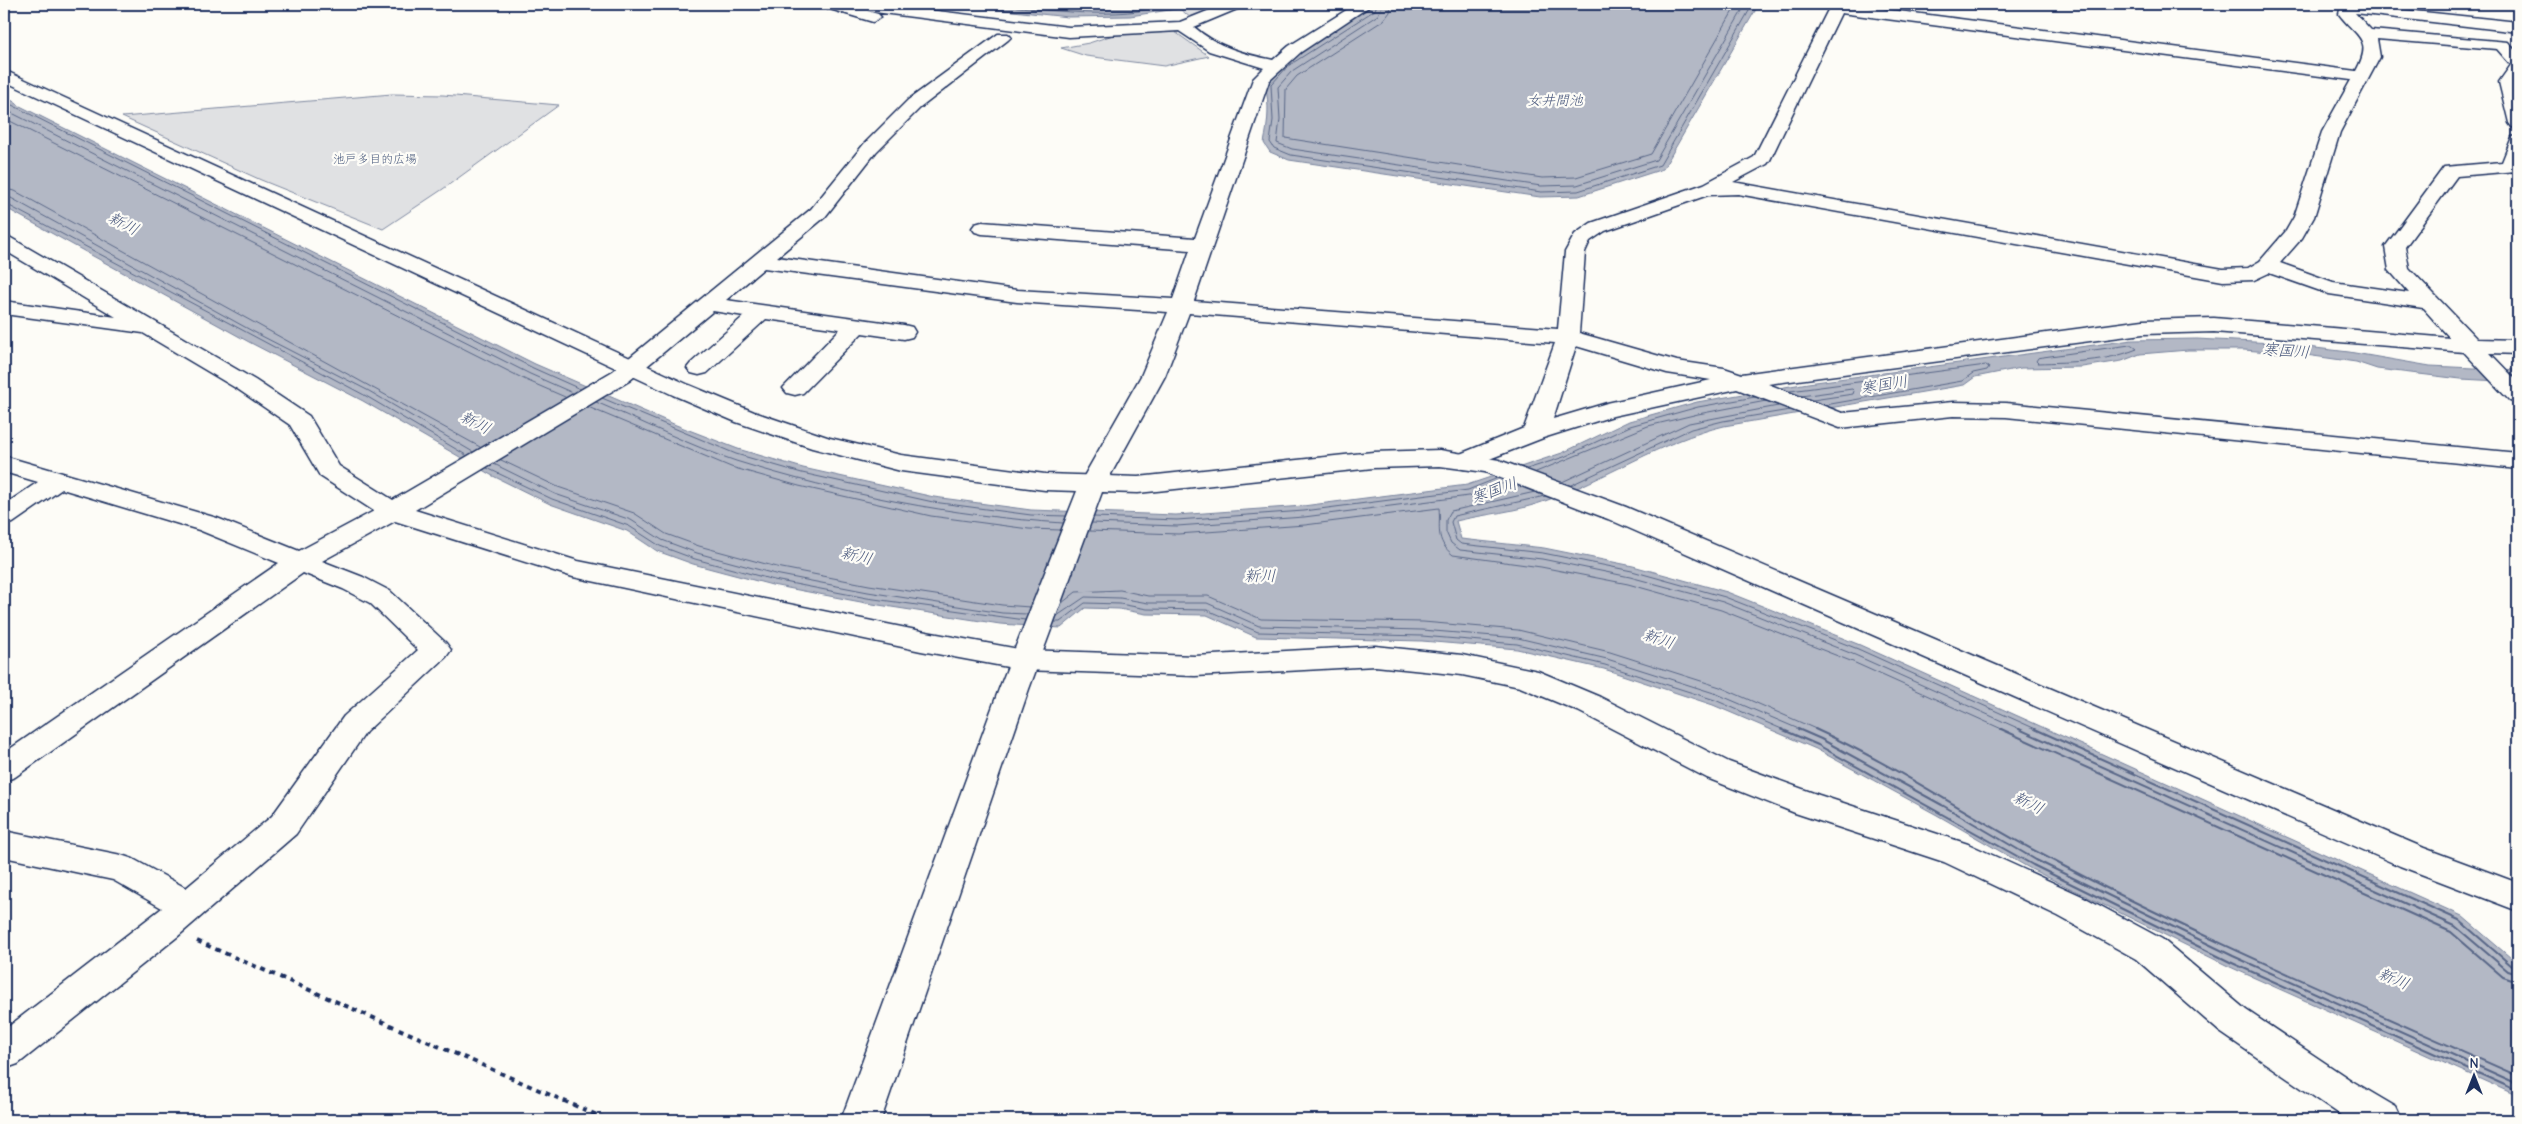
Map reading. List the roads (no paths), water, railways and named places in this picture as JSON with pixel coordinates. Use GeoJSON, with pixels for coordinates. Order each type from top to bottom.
{"type":"FeatureCollection","features":[{"type":"Feature","properties":{"kind":"street"},"geometry":{"type":"LineString","coordinates":[[828,4],[884,20],[1003,38],[1066,39],[1115,31]]}},
{"type":"Feature","properties":{"kind":"street"},"geometry":{"type":"LineString","coordinates":[[855,4],[900,12],[1069,32],[1183,26],[1237,4]]}},
{"type":"Feature","properties":{"kind":"street"},"geometry":{"type":"LineString","coordinates":[[861,1120],[1028,651],[1089,491],[1152,376],[1181,306],[1261,79],[1295,49],[1366,4]]}},
{"type":"Feature","properties":{"kind":"street"},"geometry":{"type":"LineString","coordinates":[[1534,433],[1542,416],[1568,338],[1575,252],[1582,238],[1598,227],[1706,189],[1761,160],[1837,6],[2360,76]]}},
{"type":"Feature","properties":{"kind":"street"},"geometry":{"type":"LineString","coordinates":[[1706,189],[1738,188],[1778,194],[2223,275],[2254,274],[2267,265],[2294,234],[2304,217],[2331,132],[2372,57],[2374,48],[2366,34],[2347,14],[2346,8],[2518,27]]}},
{"type":"Feature","properties":{"kind":"street"},"geometry":{"type":"LineString","coordinates":[[1183,26],[1210,48],[1240,58],[1275,65]]}},
{"type":"Feature","properties":{"kind":"street"},"geometry":{"type":"LineString","coordinates":[[2366,34],[2502,45],[2518,65],[2507,82],[2518,123]]}},
{"type":"Feature","properties":{"kind":"street"},"geometry":{"type":"LineString","coordinates":[[4,769],[300,562],[442,484],[627,371],[818,213],[870,148],[908,109],[1003,38]]}},
{"type":"Feature","properties":{"kind":"street"},"geometry":{"type":"LineString","coordinates":[[4,75],[627,371],[745,417],[822,443],[901,463],[1045,482],[1089,491],[1373,460],[1440,458],[1490,465],[1568,493],[2412,857],[2518,897]]}},
{"type":"Feature","properties":{"kind":"street"},"geometry":{"type":"LineString","coordinates":[[2515,392],[2399,270],[2395,247],[2451,171],[2508,167],[2518,141]]}},
{"type":"Feature","properties":{"kind":"street"},"geometry":{"type":"LineString","coordinates":[[982,228],[1202,245]]}},
{"type":"Feature","properties":{"kind":"street"},"geometry":{"type":"LineString","coordinates":[[4,242],[247,385],[300,420],[330,471],[392,511],[573,568],[921,641],[1195,666],[1374,656],[1462,665],[1527,678],[1589,704],[1718,770],[1807,804],[1956,853],[2070,906],[2149,949],[2233,1021],[2341,1107],[2382,1120]]}},
{"type":"Feature","properties":{"kind":"street"},"geometry":{"type":"LineString","coordinates":[[759,261],[1017,296],[1181,306],[1568,338],[1675,368],[1724,375],[1840,421],[1953,409],[2006,410],[2518,462]]}},
{"type":"Feature","properties":{"kind":"street"},"geometry":{"type":"LineString","coordinates":[[2267,265],[2329,288],[2430,303]]}},
{"type":"Feature","properties":{"kind":"street"},"geometry":{"type":"LineString","coordinates":[[708,304],[904,332]]}},
{"type":"Feature","properties":{"kind":"street"},"geometry":{"type":"LineString","coordinates":[[4,308],[152,328]]}},
{"type":"Feature","properties":{"kind":"street"},"geometry":{"type":"LineString","coordinates":[[699,368],[762,312]]}},
{"type":"Feature","properties":{"kind":"street"},"geometry":{"type":"LineString","coordinates":[[795,388],[857,325]]}},
{"type":"Feature","properties":{"kind":"street"},"geometry":{"type":"LineString","coordinates":[[1464,462],[1534,433],[1607,410],[1748,384],[2078,334],[2144,327],[2214,325],[2475,349],[2518,347]]}},
{"type":"Feature","properties":{"kind":"street"},"geometry":{"type":"LineString","coordinates":[[4,464],[208,524],[354,583],[380,597],[436,650],[355,724],[284,825],[177,916],[4,1052]]}},
{"type":"Feature","properties":{"kind":"street"},"geometry":{"type":"LineString","coordinates":[[4,517],[60,480]]}},
{"type":"Feature","properties":{"kind":"street"},"geometry":{"type":"LineString","coordinates":[[4,844],[121,868],[177,916]]}},
{"type":"Feature","properties":{"kind":"water"},"geometry":{"type":"Polygon","coordinates":[[[948,4],[1173,4],[1170,6],[1176,9],[1130,16],[1068,17],[948,4]]]}},
{"type":"Feature","properties":{"kind":"water","name":"女井間池"},"geometry":{"type":"Polygon","coordinates":[[[1375,4],[1759,4],[1663,169],[1579,196],[1540,197],[1289,160],[1270,152],[1264,143],[1268,114],[1265,85],[1284,62],[1375,4]]]}},
{"type":"Feature","properties":{"kind":"water"},"geometry":{"type":"Polygon","coordinates":[[[4,95],[20,106],[535,364],[676,425],[738,449],[803,468],[934,497],[1031,510],[1176,515],[1303,506],[1467,485],[1562,453],[1629,421],[1697,402],[1808,383],[2132,340],[2197,339],[2273,343],[2349,352],[2430,366],[2518,370],[2518,382],[2461,379],[2377,369],[2356,362],[2306,355],[2244,350],[2188,350],[2140,354],[2122,361],[2082,367],[2021,368],[1975,377],[1964,385],[1724,426],[1678,441],[1568,492],[1534,505],[1456,521],[1461,539],[1544,548],[1633,566],[1727,592],[1860,645],[2462,916],[2518,964],[2518,1096],[2228,966],[2031,869],[1816,749],[1713,705],[1604,669],[1517,649],[1422,641],[1256,637],[1207,615],[1146,614],[1119,609],[1085,608],[1061,628],[1000,624],[866,603],[772,585],[693,564],[657,551],[627,531],[550,504],[491,475],[363,401],[249,342],[4,207],[4,95]]]}},
{"type":"Feature","properties":{"kind":"park label","name":"池戸多目的広場"},"geometry":{"type":"Point","coordinates":[375,159]}},
{"type":"Feature","properties":{"kind":"water label","name":"新川"},"geometry":{"type":"Point","coordinates":[124,223]}},
{"type":"Feature","properties":{"kind":"water label","name":"寒国川"},"geometry":{"type":"Point","coordinates":[2286,350]}},
{"type":"Feature","properties":{"kind":"water label","name":"寒国川"},"geometry":{"type":"Point","coordinates":[1884,384]}},
{"type":"Feature","properties":{"kind":"water label","name":"新川"},"geometry":{"type":"Point","coordinates":[476,422]}},
{"type":"Feature","properties":{"kind":"water label","name":"寒国川"},"geometry":{"type":"Point","coordinates":[1494,490]}},
{"type":"Feature","properties":{"kind":"water label","name":"新川"},"geometry":{"type":"Point","coordinates":[857,555]}},
{"type":"Feature","properties":{"kind":"water label","name":"新川"},"geometry":{"type":"Point","coordinates":[1260,575]}},
{"type":"Feature","properties":{"kind":"water label","name":"新川"},"geometry":{"type":"Point","coordinates":[1659,638]}},
{"type":"Feature","properties":{"kind":"water label","name":"新川"},"geometry":{"type":"Point","coordinates":[2029,802]}},
{"type":"Feature","properties":{"kind":"water label","name":"新川"},"geometry":{"type":"Point","coordinates":[2394,978]}}]}
